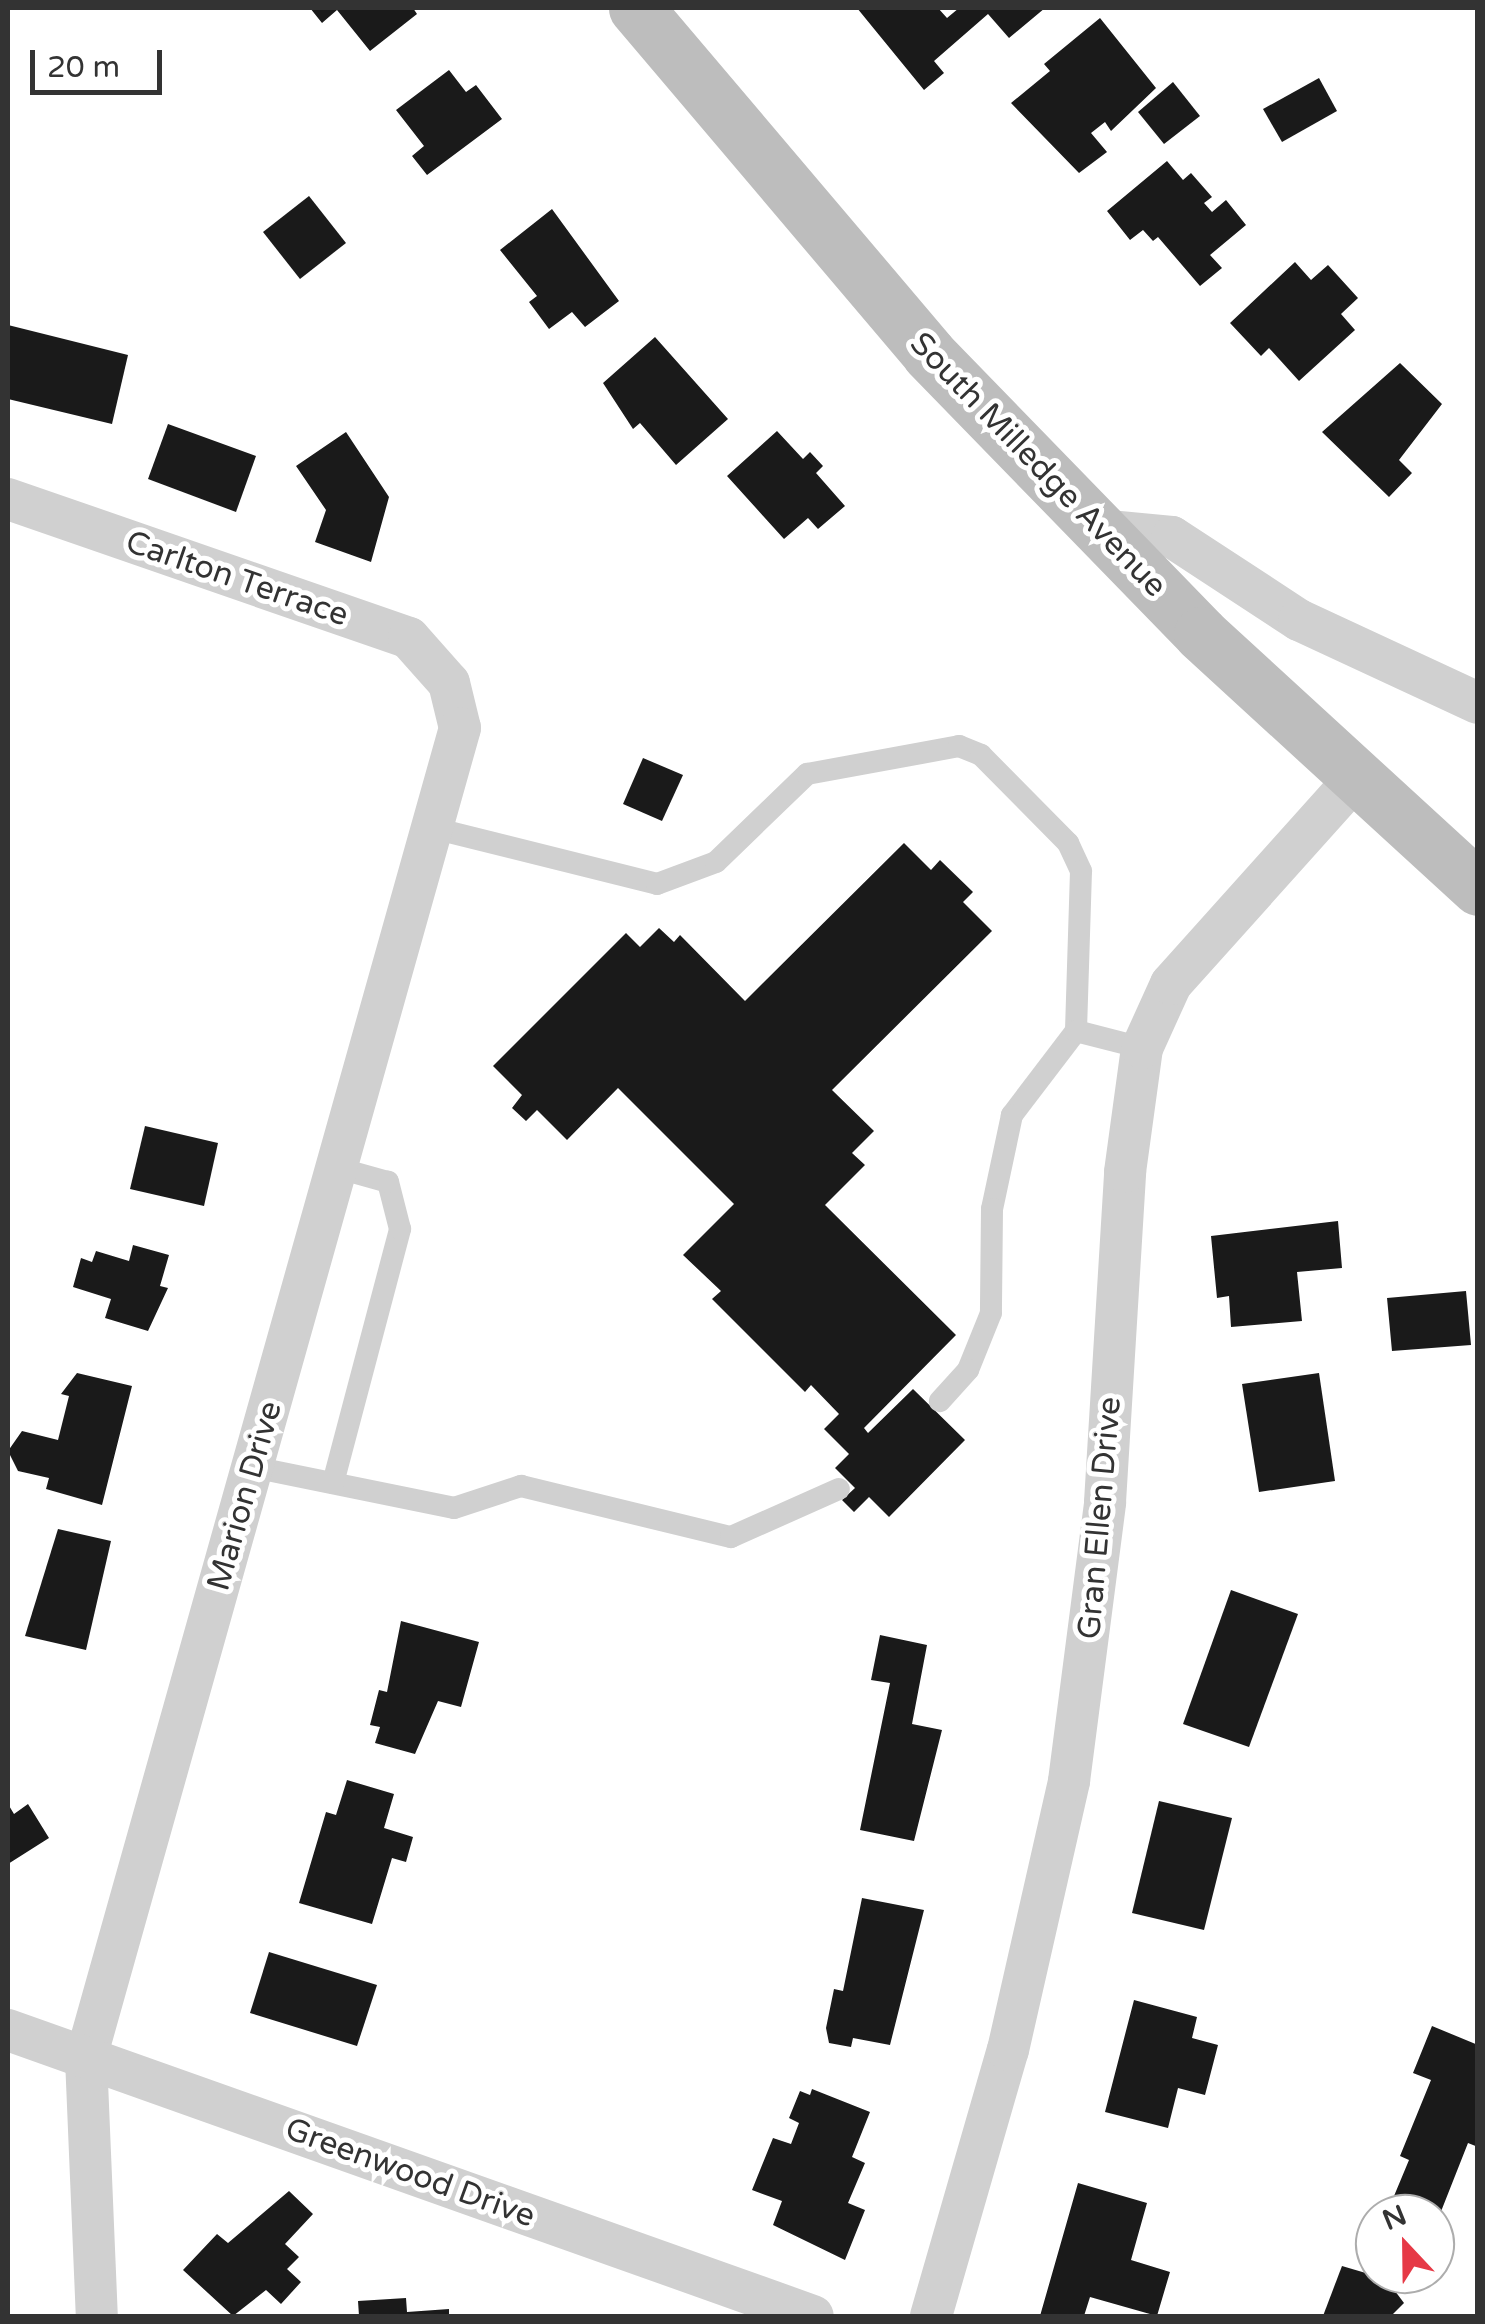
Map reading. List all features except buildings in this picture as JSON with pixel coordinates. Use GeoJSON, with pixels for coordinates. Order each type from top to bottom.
{"type":"FeatureCollection","features":[{"type":"Feature","properties":{"kind":"main road","name":"South Milledge Avenue"},"geometry":{"type":"LineString","coordinates":[[636,8],[930,354],[1098,530],[1355,779],[1478,888]]}},
{"type":"Feature","properties":{"kind":"street","name":"Carlton Terrace"},"geometry":{"type":"LineString","coordinates":[[8,499],[409,638],[450,683]]}},
{"type":"Feature","properties":{"kind":"street"},"geometry":{"type":"LineString","coordinates":[[1098,530],[1172,537],[1299,620],[1478,703]]}},
{"type":"Feature","properties":{"kind":"street","name":"Marion Drive"},"geometry":{"type":"LineString","coordinates":[[97,2316],[86,2058],[460,728],[450,683]]}},
{"type":"Feature","properties":{"kind":"street","name":"Gran Ellen Drive"},"geometry":{"type":"LineString","coordinates":[[930,2316],[1008,2050],[1070,1781],[1105,1502],[1124,1172],[1142,1048],[1170,984],[1355,779]]}},
{"type":"Feature","properties":{"kind":"street","name":"Greenwood Drive"},"geometry":{"type":"LineString","coordinates":[[8,2030],[813,2316]]}},
{"type":"Feature","properties":{"kind":"lane"},"geometry":{"type":"LineString","coordinates":[[432,828],[657,884],[716,862],[807,774],[959,746],[981,755],[1076,854],[1076,1031],[1012,1115],[992,1209],[990,1313],[968,1370],[940,1401]]}},
{"type":"Feature","properties":{"kind":"lane"},"geometry":{"type":"LineString","coordinates":[[1076,1031],[1142,1048]]}},
{"type":"Feature","properties":{"kind":"lane"},"geometry":{"type":"LineString","coordinates":[[333,1483],[400,1229],[388,1182],[338,1168]]}},
{"type":"Feature","properties":{"kind":"lane"},"geometry":{"type":"LineString","coordinates":[[253,1467],[454,1508],[520,1486],[731,1536],[839,1489]]}}]}
